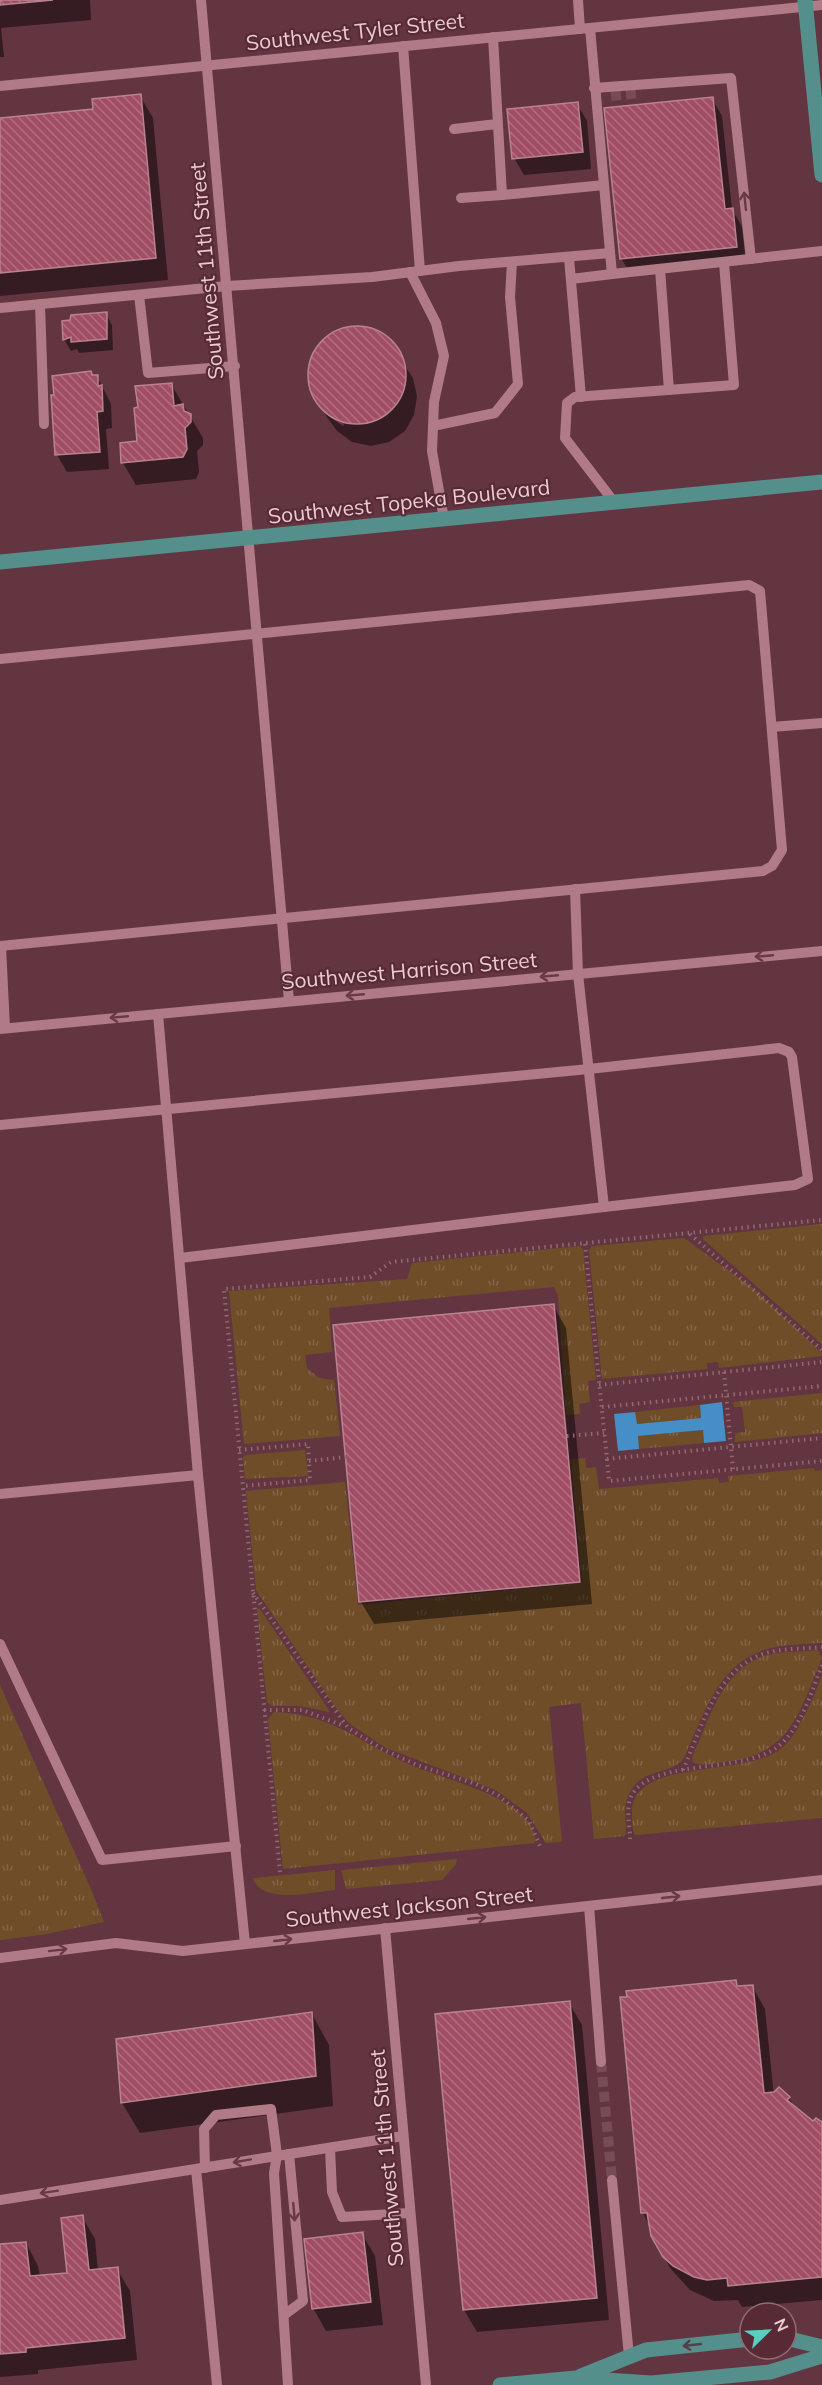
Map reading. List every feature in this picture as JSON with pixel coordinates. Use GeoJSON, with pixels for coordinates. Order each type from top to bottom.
{"type":"FeatureCollection","features":[{"type":"Feature","properties":{"kind":"main road"},"geometry":{"type":"LineString","coordinates":[[806,3],[822,175]]}},
{"type":"Feature","properties":{"kind":"main road","name":"Southwest Topeka Boulevard"},"geometry":{"type":"LineString","coordinates":[[0,562],[822,482]]}},
{"type":"Feature","properties":{"kind":"main road"},"geometry":{"type":"LineString","coordinates":[[576,2378],[646,2350],[738,2340]]}},
{"type":"Feature","properties":{"kind":"main road"},"geometry":{"type":"LineString","coordinates":[[798,2341],[822,2347]]}},
{"type":"Feature","properties":{"kind":"main road"},"geometry":{"type":"LineString","coordinates":[[507,2385],[576,2378],[623,2383],[744,2380],[822,2356]]}},
{"type":"Feature","properties":{"kind":"street","name":"Southwest 11th Street"},"geometry":{"type":"LineString","coordinates":[[201,0],[235,366],[289,1001]]}},
{"type":"Feature","properties":{"kind":"street"},"geometry":{"type":"LineString","coordinates":[[578,0],[603,90],[604,185],[612,274]]}},
{"type":"Feature","properties":{"kind":"street","name":"Southwest Tyler Street"},"geometry":{"type":"LineString","coordinates":[[0,86],[585,28],[806,3],[822,5]]}},
{"type":"Feature","properties":{"kind":"street"},"geometry":{"type":"LineString","coordinates":[[493,37],[502,195]]}},
{"type":"Feature","properties":{"kind":"street"},"geometry":{"type":"LineString","coordinates":[[403,46],[415,271],[436,323],[444,357],[434,402],[432,451],[444,519]]}},
{"type":"Feature","properties":{"kind":"street"},"geometry":{"type":"LineString","coordinates":[[603,90],[645,89],[731,78],[752,259]]}},
{"type":"Feature","properties":{"kind":"street"},"geometry":{"type":"LineString","coordinates":[[454,129],[497,124]]}},
{"type":"Feature","properties":{"kind":"street"},"geometry":{"type":"LineString","coordinates":[[461,198],[604,185]]}},
{"type":"Feature","properties":{"kind":"street"},"geometry":{"type":"LineString","coordinates":[[571,279],[822,251]]}},
{"type":"Feature","properties":{"kind":"street"},"geometry":{"type":"LineString","coordinates":[[0,308],[610,253]]}},
{"type":"Feature","properties":{"kind":"street"},"geometry":{"type":"LineString","coordinates":[[569,258],[581,397]]}},
{"type":"Feature","properties":{"kind":"street"},"geometry":{"type":"LineString","coordinates":[[433,426],[495,413],[518,384],[510,297],[512,262]]}},
{"type":"Feature","properties":{"kind":"street"},"geometry":{"type":"LineString","coordinates":[[614,502],[565,438],[567,403],[581,397],[734,385],[724,263]]}},
{"type":"Feature","properties":{"kind":"street"},"geometry":{"type":"LineString","coordinates":[[660,269],[669,390]]}},
{"type":"Feature","properties":{"kind":"street"},"geometry":{"type":"LineString","coordinates":[[139,295],[148,373],[235,366]]}},
{"type":"Feature","properties":{"kind":"street"},"geometry":{"type":"LineString","coordinates":[[40,304],[44,424]]}},
{"type":"Feature","properties":{"kind":"street"},"geometry":{"type":"LineString","coordinates":[[0,659],[749,585],[760,591],[782,850],[772,866],[763,871],[1,946],[3,1028]]}},
{"type":"Feature","properties":{"kind":"street"},"geometry":{"type":"LineString","coordinates":[[772,727],[822,723]]}},
{"type":"Feature","properties":{"kind":"street"},"geometry":{"type":"LineString","coordinates":[[575,890],[578,974],[604,1207]]}},
{"type":"Feature","properties":{"kind":"street","name":"Southwest Harrison Street"},"geometry":{"type":"LineString","coordinates":[[3,1028],[822,951]]}},
{"type":"Feature","properties":{"kind":"street"},"geometry":{"type":"LineString","coordinates":[[158,1014],[198,1475],[245,1944]]}},
{"type":"Feature","properties":{"kind":"street"},"geometry":{"type":"LineString","coordinates":[[0,1125],[785,1049],[792,1057],[808,1176],[803,1183],[180,1258]]}},
{"type":"Feature","properties":{"kind":"street"},"geometry":{"type":"LineString","coordinates":[[0,1494],[198,1475]]}},
{"type":"Feature","properties":{"kind":"street"},"geometry":{"type":"LineString","coordinates":[[0,1644],[102,1860],[236,1846]]}},
{"type":"Feature","properties":{"kind":"street","name":"Southwest Jackson Street"},"geometry":{"type":"LineString","coordinates":[[0,1958],[116,1943],[183,1951],[822,1880]]}},
{"type":"Feature","properties":{"kind":"street"},"geometry":{"type":"LineString","coordinates":[[589,1906],[601,2062]]}},
{"type":"Feature","properties":{"kind":"street","name":"Southwest 11th Street"},"geometry":{"type":"LineString","coordinates":[[385,1928],[426,2385]]}},
{"type":"Feature","properties":{"kind":"street"},"geometry":{"type":"LineString","coordinates":[[217,2385],[201,2168],[204,2129],[216,2115],[271,2109],[277,2155],[274,2173],[288,2385]]}},
{"type":"Feature","properties":{"kind":"street"},"geometry":{"type":"LineString","coordinates":[[0,2200],[403,2136]]}},
{"type":"Feature","properties":{"kind":"street"},"geometry":{"type":"LineString","coordinates":[[330,2148],[332,2192],[342,2217],[411,2213]]}},
{"type":"Feature","properties":{"kind":"street"},"geometry":{"type":"LineString","coordinates":[[284,2315],[303,2301],[289,2154]]}},
{"type":"Feature","properties":{"kind":"street"},"geometry":{"type":"LineString","coordinates":[[612,2180],[630,2356]]}},
{"type":"Feature","properties":{"kind":"path"},"geometry":{"type":"LineString","coordinates":[[280,1872],[224,1290],[370,1276],[391,1262],[822,1220]]}},
{"type":"Feature","properties":{"kind":"path"},"geometry":{"type":"LineString","coordinates":[[689,1234],[822,1350]]}},
{"type":"Feature","properties":{"kind":"path"},"geometry":{"type":"LineString","coordinates":[[585,1244],[609,1481],[822,1461]]}},
{"type":"Feature","properties":{"kind":"path"},"geometry":{"type":"LineString","coordinates":[[599,1385],[822,1362]]}},
{"type":"Feature","properties":{"kind":"path"},"geometry":{"type":"LineString","coordinates":[[724,1372],[733,1469]]}},
{"type":"Feature","properties":{"kind":"path"},"geometry":{"type":"LineString","coordinates":[[602,1407],[822,1386]]}},
{"type":"Feature","properties":{"kind":"path"},"geometry":{"type":"LineString","coordinates":[[567,1436],[604,1433]]}},
{"type":"Feature","properties":{"kind":"path"},"geometry":{"type":"LineString","coordinates":[[607,1459],[822,1438]]}},
{"type":"Feature","properties":{"kind":"path"},"geometry":{"type":"LineString","coordinates":[[239,1450],[308,1444],[310,1480],[243,1486]]}},
{"type":"Feature","properties":{"kind":"path"},"geometry":{"type":"LineString","coordinates":[[309,1461],[346,1457]]}},
{"type":"Feature","properties":{"kind":"path"},"geometry":{"type":"LineString","coordinates":[[253,1593],[348,1728]]}},
{"type":"Feature","properties":{"kind":"path"},"geometry":{"type":"LineString","coordinates":[[683,1770],[719,1689],[731,1673],[747,1661],[766,1653],[822,1647]]}},
{"type":"Feature","properties":{"kind":"path"},"geometry":{"type":"LineString","coordinates":[[630,1839],[629,1802],[639,1785],[656,1775],[740,1763],[775,1749],[788,1737],[800,1716],[822,1665]]}},
{"type":"Feature","properties":{"kind":"path"},"geometry":{"type":"LineString","coordinates":[[264,1710],[302,1710],[348,1728],[382,1749],[417,1765],[476,1784],[499,1796],[529,1821],[542,1848]]}},
{"type":"Feature","properties":{"kind":"green space"},"geometry":{"type":"Polygon","coordinates":[[[822,1224],[822,1344],[703,1239],[703,1236],[822,1224]]]}},
{"type":"Feature","properties":{"kind":"green space"},"geometry":{"type":"Polygon","coordinates":[[[684,1238],[754,1289],[822,1353],[822,1356],[719,1368],[718,1362],[707,1363],[707,1369],[602,1379],[589,1250],[592,1246],[684,1238]]]}},
{"type":"Feature","properties":{"kind":"green space"},"geometry":{"type":"Polygon","coordinates":[[[580,1246],[583,1249],[596,1380],[588,1381],[590,1402],[579,1404],[580,1414],[566,1415],[558,1295],[554,1287],[329,1308],[332,1352],[305,1355],[307,1368],[319,1378],[334,1380],[340,1436],[244,1444],[229,1291],[407,1279],[412,1263],[580,1246]]]}},
{"type":"Feature","properties":{"kind":"green space"},"geometry":{"type":"Polygon","coordinates":[[[822,1393],[822,1433],[735,1442],[735,1433],[745,1432],[742,1407],[734,1407],[733,1402],[822,1393]]]}},
{"type":"Feature","properties":{"kind":"green space"},"geometry":{"type":"Polygon","coordinates":[[[700,1405],[702,1418],[636,1424],[635,1412],[700,1405]]]}},
{"type":"Feature","properties":{"kind":"green space"},"geometry":{"type":"Polygon","coordinates":[[[703,1430],[704,1443],[639,1449],[638,1436],[703,1430]]]}},
{"type":"Feature","properties":{"kind":"green space"},"geometry":{"type":"Polygon","coordinates":[[[305,1450],[308,1476],[245,1479],[243,1457],[246,1455],[305,1450]]]}},
{"type":"Feature","properties":{"kind":"green space"},"geometry":{"type":"Polygon","coordinates":[[[585,1458],[586,1468],[596,1467],[599,1489],[718,1478],[719,1483],[729,1482],[728,1476],[814,1468],[815,1471],[822,1470],[822,1643],[771,1648],[737,1665],[715,1692],[683,1760],[643,1778],[630,1791],[625,1807],[625,1836],[594,1839],[581,1703],[549,1707],[562,1842],[546,1843],[527,1813],[496,1790],[386,1748],[350,1724],[336,1708],[256,1590],[246,1491],[345,1482],[358,1605],[582,1583],[571,1459],[585,1458]]]}},
{"type":"Feature","properties":{"kind":"green space"},"geometry":{"type":"Polygon","coordinates":[[[259,1608],[329,1712],[300,1706],[272,1706],[267,1702],[257,1609],[259,1608]]]}},
{"type":"Feature","properties":{"kind":"green space"},"geometry":{"type":"Polygon","coordinates":[[[818,1650],[822,1658],[807,1695],[790,1727],[779,1740],[764,1751],[747,1758],[708,1764],[693,1762],[692,1758],[711,1712],[728,1683],[739,1671],[752,1661],[767,1655],[818,1650]]]}},
{"type":"Feature","properties":{"kind":"green space"},"geometry":{"type":"Polygon","coordinates":[[[822,1675],[822,1818],[635,1835],[632,1813],[637,1795],[650,1784],[669,1776],[765,1757],[782,1748],[800,1724],[822,1675]]]}},
{"type":"Feature","properties":{"kind":"green space"},"geometry":{"type":"Polygon","coordinates":[[[0,1685],[104,1922],[41,1935],[0,1940],[0,1685]]]}},
{"type":"Feature","properties":{"kind":"green space"},"geometry":{"type":"Polygon","coordinates":[[[274,1712],[314,1718],[331,1724],[413,1766],[486,1793],[506,1803],[522,1815],[532,1828],[535,1843],[283,1869],[268,1719],[274,1712]]]}},
{"type":"Feature","properties":{"kind":"green space"},"geometry":{"type":"Polygon","coordinates":[[[457,1859],[456,1864],[442,1880],[346,1889],[341,1870],[457,1859]]]}},
{"type":"Feature","properties":{"kind":"green space"},"geometry":{"type":"Polygon","coordinates":[[[335,1870],[335,1890],[301,1894],[266,1892],[253,1878],[335,1870]]]}},
{"type":"Feature","properties":{"kind":"water"},"geometry":{"type":"Polygon","coordinates":[[[722,1402],[726,1441],[704,1443],[703,1430],[638,1436],[639,1449],[618,1451],[614,1414],[635,1412],[637,1424],[701,1418],[700,1405],[722,1402]]]}},
{"type":"Feature","properties":{"kind":"building"},"geometry":{"type":"Polygon","coordinates":[[[0,0],[53,0],[0,5],[0,0]]]}},
{"type":"Feature","properties":{"kind":"building"},"geometry":{"type":"Polygon","coordinates":[[[141,94],[156,258],[0,273],[0,118],[93,109],[92,99],[141,94]]]}},
{"type":"Feature","properties":{"kind":"building"},"geometry":{"type":"Polygon","coordinates":[[[713,97],[725,209],[733,208],[737,247],[620,259],[604,108],[713,97]]]}},
{"type":"Feature","properties":{"kind":"building"},"geometry":{"type":"Polygon","coordinates":[[[578,102],[583,152],[512,159],[507,109],[578,102]]]}},
{"type":"Feature","properties":{"kind":"building"},"geometry":{"type":"Polygon","coordinates":[[[107,312],[107,339],[71,342],[71,337],[63,340],[62,321],[70,320],[71,315],[107,312]]]}},
{"type":"Feature","properties":{"kind":"building"},"geometry":{"type":"Polygon","coordinates":[[[357,326],[376,330],[392,340],[402,356],[406,375],[402,394],[392,410],[376,420],[357,424],[338,420],[322,410],[312,394],[308,375],[312,356],[322,340],[338,330],[357,326]]]}},
{"type":"Feature","properties":{"kind":"building"},"geometry":{"type":"Polygon","coordinates":[[[91,371],[92,375],[98,375],[98,386],[102,385],[103,411],[97,412],[100,452],[55,455],[52,376],[91,371]]]}},
{"type":"Feature","properties":{"kind":"building"},"geometry":{"type":"Polygon","coordinates":[[[172,383],[174,406],[183,404],[184,411],[191,414],[191,422],[185,428],[187,449],[183,457],[121,463],[120,443],[137,441],[134,408],[138,407],[135,386],[172,383]]]}},
{"type":"Feature","properties":{"kind":"building"},"geometry":{"type":"Polygon","coordinates":[[[554,1304],[580,1582],[359,1602],[333,1325],[554,1304]]]}},
{"type":"Feature","properties":{"kind":"building"},"geometry":{"type":"Polygon","coordinates":[[[736,1980],[737,1986],[753,1985],[764,2093],[774,2092],[779,2087],[790,2097],[787,2100],[813,2121],[816,2118],[822,2122],[822,2277],[728,2286],[727,2278],[707,2280],[694,2277],[673,2266],[663,2257],[651,2236],[647,2213],[641,2213],[620,1997],[627,1997],[626,1991],[736,1980]]]}},
{"type":"Feature","properties":{"kind":"building"},"geometry":{"type":"Polygon","coordinates":[[[570,2001],[597,2298],[463,2310],[435,2014],[570,2001]]]}},
{"type":"Feature","properties":{"kind":"building"},"geometry":{"type":"Polygon","coordinates":[[[312,2012],[316,2076],[121,2103],[116,2039],[312,2012]]]}},
{"type":"Feature","properties":{"kind":"building"},"geometry":{"type":"Polygon","coordinates":[[[83,2215],[89,2270],[118,2267],[125,2338],[26,2348],[26,2352],[0,2354],[0,2244],[26,2242],[30,2276],[67,2273],[61,2218],[83,2215]]]}},
{"type":"Feature","properties":{"kind":"building"},"geometry":{"type":"Polygon","coordinates":[[[363,2232],[371,2302],[312,2309],[304,2239],[363,2232]]]}},
{"type":"Feature","properties":{"kind":"tunnel"},"geometry":{"type":"LineString","coordinates":[[611,96],[641,93]]}},
{"type":"Feature","properties":{"kind":"tunnel"},"geometry":{"type":"LineString","coordinates":[[601,2062],[612,2180]]}}]}
